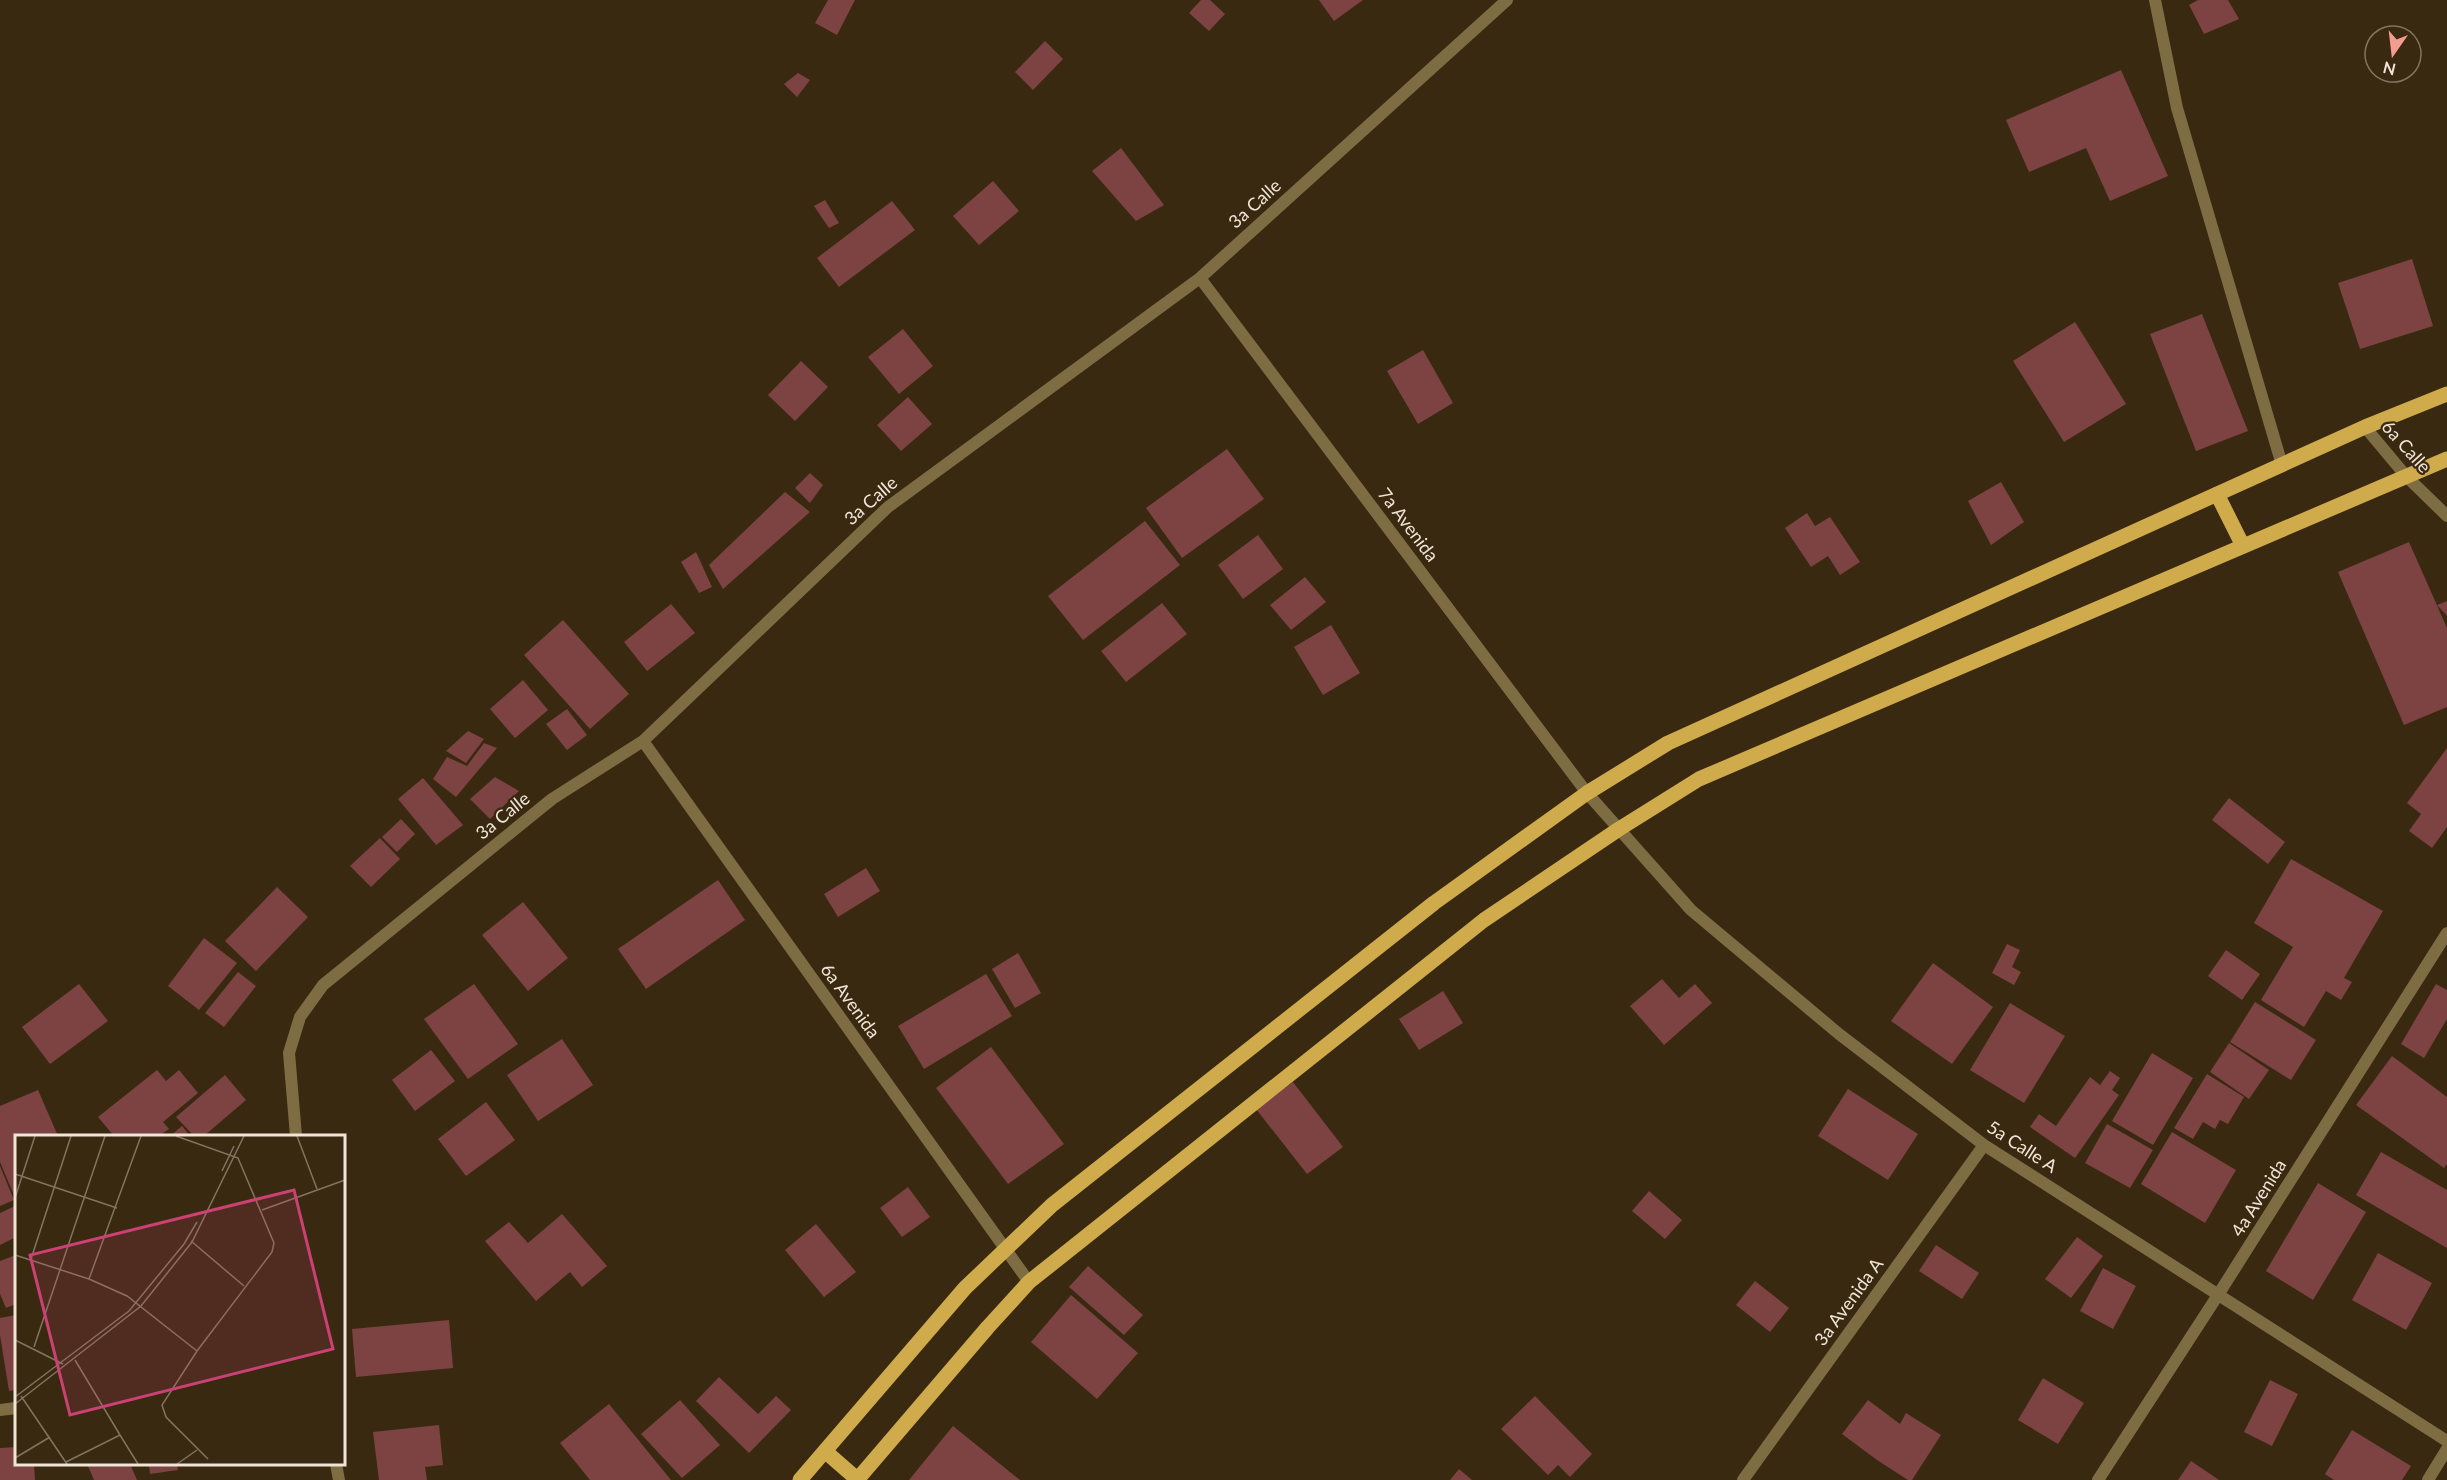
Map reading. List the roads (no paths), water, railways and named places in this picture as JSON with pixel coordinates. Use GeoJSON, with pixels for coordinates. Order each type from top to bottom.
{"type":"FeatureCollection","features":[{"type":"Feature","properties":{"kind":"main road"},"geometry":{"type":"LineString","coordinates":[[800,1480],[965,1288],[1004,1248],[1052,1205],[1434,903],[1587,793],[1668,743],[2365,427],[2447,394]]}},
{"type":"Feature","properties":{"kind":"main road"},"geometry":{"type":"LineString","coordinates":[[826,1452],[857,1480],[1029,1282],[1484,920],[1619,829],[1699,779],[2447,459]]}},
{"type":"Feature","properties":{"kind":"main road"},"geometry":{"type":"LineString","coordinates":[[2217,494],[2243,546]]}},
{"type":"Feature","properties":{"kind":"street","name":"3a Calle"},"geometry":{"type":"LineString","coordinates":[[296,1135],[289,1053],[300,1017],[323,985],[552,800],[643,741],[888,507],[1200,278],[1507,0]]}},
{"type":"Feature","properties":{"kind":"street"},"geometry":{"type":"LineString","coordinates":[[2155,0],[2177,108],[2282,465]]}},
{"type":"Feature","properties":{"kind":"street","name":"7a Avenida"},"geometry":{"type":"LineString","coordinates":[[1200,278],[1587,793],[1619,829]]}},
{"type":"Feature","properties":{"kind":"street","name":"6a Calle"},"geometry":{"type":"LineString","coordinates":[[2365,427],[2406,476],[2447,516]]}},
{"type":"Feature","properties":{"kind":"street","name":"6a Avenida"},"geometry":{"type":"LineString","coordinates":[[643,741],[1029,1282]]}},
{"type":"Feature","properties":{"kind":"street","name":"5a Calle A"},"geometry":{"type":"LineString","coordinates":[[1619,829],[1690,910],[1839,1034],[1984,1145],[2447,1441]]}},
{"type":"Feature","properties":{"kind":"street","name":"4a Avenida"},"geometry":{"type":"LineString","coordinates":[[2098,1480],[2447,933]]}},
{"type":"Feature","properties":{"kind":"street","name":"3a Avenida A"},"geometry":{"type":"LineString","coordinates":[[1743,1480],[1984,1145]]}},
{"type":"Feature","properties":{"kind":"street"},"geometry":{"type":"LineString","coordinates":[[0,1410],[15,1408]]}},
{"type":"Feature","properties":{"kind":"street"},"geometry":{"type":"LineString","coordinates":[[2428,1480],[2447,1449]]}},
{"type":"Feature","properties":{"kind":"street"},"geometry":{"type":"LineString","coordinates":[[336,1465],[339,1480]]}}]}
